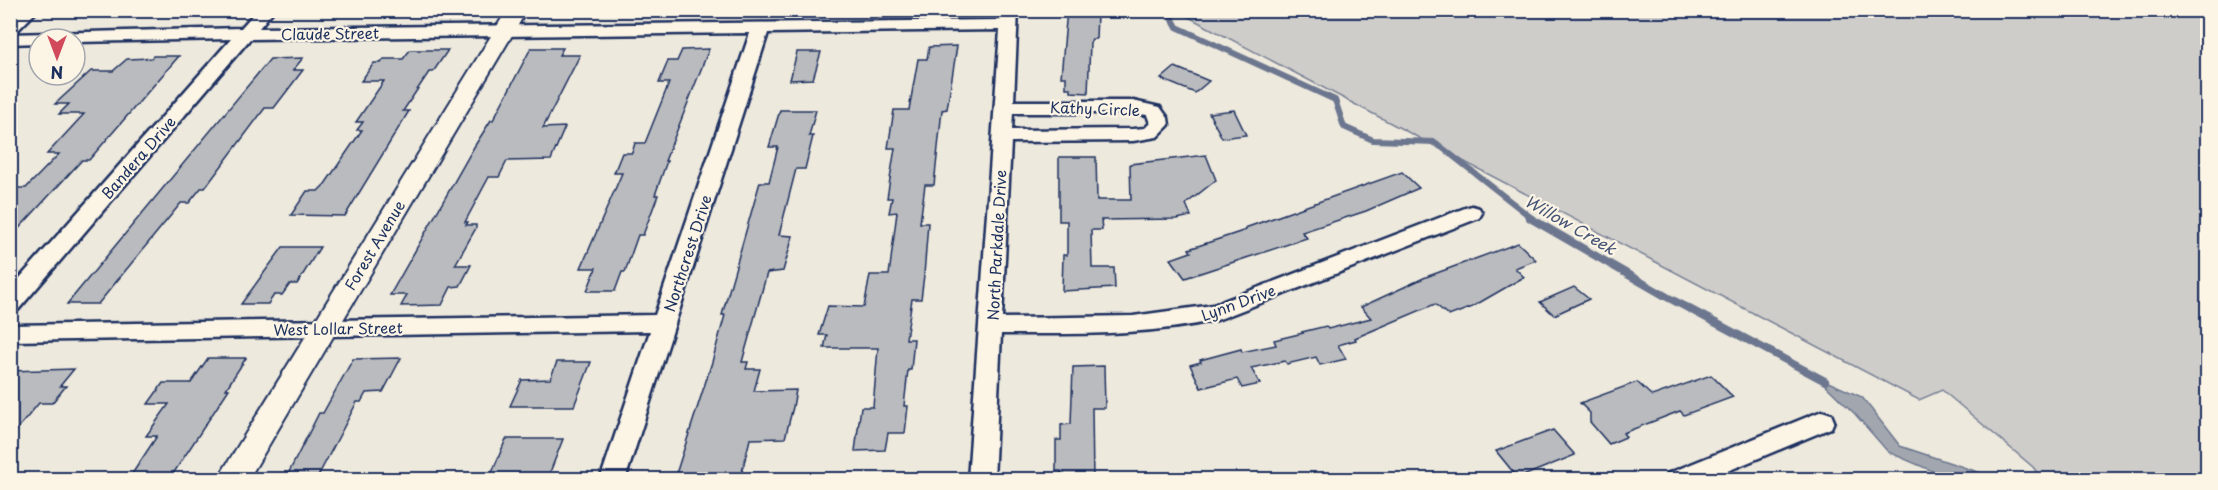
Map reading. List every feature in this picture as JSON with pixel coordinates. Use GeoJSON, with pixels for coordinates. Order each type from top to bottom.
{"type":"FeatureCollection","features":[{"type":"Feature","properties":{"kind":"street"},"geometry":{"type":"LineString","coordinates":[[10,28],[30,10]]}},
{"type":"Feature","properties":{"kind":"street","name":"Bandera Drive"},"geometry":{"type":"LineString","coordinates":[[10,304],[266,10]]}},
{"type":"Feature","properties":{"kind":"street","name":"Claude Street"},"geometry":{"type":"LineString","coordinates":[[10,39],[245,34],[511,20],[761,27],[1010,18]]}},
{"type":"Feature","properties":{"kind":"street","name":"North Parkdale Drive"},"geometry":{"type":"LineString","coordinates":[[981,480],[1010,18]]}},
{"type":"Feature","properties":{"kind":"street","name":"Forest Avenue"},"geometry":{"type":"LineString","coordinates":[[232,480],[322,328],[511,20]]}},
{"type":"Feature","properties":{"kind":"street","name":"Northcrest Drive"},"geometry":{"type":"LineString","coordinates":[[612,480],[761,27]]}},
{"type":"Feature","properties":{"kind":"street","name":"Kathy Circle"},"geometry":{"type":"LineString","coordinates":[[1002,136],[1133,135],[1150,133],[1160,125],[1159,118],[1153,111],[1133,107],[1004,107]]}},
{"type":"Feature","properties":{"kind":"street","name":"Lynn Drive"},"geometry":{"type":"LineString","coordinates":[[991,326],[1134,324],[1190,319],[1217,312],[1472,213]]}},
{"type":"Feature","properties":{"kind":"street","name":"West Lollar Street"},"geometry":{"type":"LineString","coordinates":[[10,333],[664,323]]}},
{"type":"Feature","properties":{"kind":"street"},"geometry":{"type":"LineString","coordinates":[[1681,479],[1822,421]]}},
{"type":"Feature","properties":{"kind":"shaded area"},"geometry":{"type":"Polygon","coordinates":[[[1177,11],[2207,11],[2207,479],[2042,479],[2033,467],[1942,390],[1919,400],[1177,11]]]}},
{"type":"Feature","properties":{"kind":"shaded area"},"geometry":{"type":"Polygon","coordinates":[[[1817,377],[1862,397],[1900,446],[1999,479],[1951,479],[1888,452],[1855,414],[1817,377]]]}},
{"type":"Feature","properties":{"kind":"building"},"geometry":{"type":"Polygon","coordinates":[[[1067,10],[1093,10],[1097,13],[1096,39],[1092,39],[1090,43],[1088,93],[1071,92],[1071,88],[1066,88],[1066,77],[1061,77],[1067,10]]]}},
{"type":"Feature","properties":{"kind":"building"},"geometry":{"type":"Polygon","coordinates":[[[957,46],[947,109],[942,110],[934,185],[925,185],[920,223],[928,223],[924,275],[921,299],[912,299],[906,339],[914,339],[904,406],[908,406],[905,433],[888,433],[885,450],[855,451],[861,407],[873,407],[878,348],[824,348],[827,335],[819,335],[828,306],[864,307],[870,275],[889,275],[897,212],[889,213],[892,198],[887,198],[895,148],[888,148],[894,110],[909,110],[918,59],[927,59],[929,47],[957,46]]]}},
{"type":"Feature","properties":{"kind":"building"},"geometry":{"type":"Polygon","coordinates":[[[531,48],[563,48],[559,55],[580,55],[543,128],[565,127],[551,160],[507,161],[499,177],[489,177],[465,222],[468,222],[466,225],[476,225],[476,228],[455,265],[471,265],[460,286],[451,287],[442,305],[401,306],[407,295],[390,295],[474,147],[493,120],[531,48]]]}},
{"type":"Feature","properties":{"kind":"building"},"geometry":{"type":"Polygon","coordinates":[[[709,49],[665,161],[667,161],[655,195],[658,195],[643,235],[638,235],[625,272],[622,272],[615,291],[587,291],[596,268],[581,268],[622,173],[614,173],[622,153],[632,153],[635,143],[645,143],[669,83],[659,83],[668,61],[677,61],[682,50],[709,49]]]}},
{"type":"Feature","properties":{"kind":"building"},"geometry":{"type":"Polygon","coordinates":[[[410,50],[448,50],[433,72],[429,72],[403,111],[409,111],[345,216],[291,215],[307,191],[318,191],[325,184],[362,130],[357,130],[363,122],[356,122],[384,81],[361,81],[374,63],[381,63],[384,59],[403,59],[410,50]]]}},
{"type":"Feature","properties":{"kind":"building"},"geometry":{"type":"Polygon","coordinates":[[[797,52],[821,52],[813,79],[790,80],[797,52]]]}},
{"type":"Feature","properties":{"kind":"building"},"geometry":{"type":"Polygon","coordinates":[[[153,56],[179,56],[89,160],[82,160],[10,238],[10,195],[17,188],[26,188],[59,154],[47,154],[84,114],[59,114],[69,104],[55,104],[74,87],[87,87],[87,75],[91,71],[113,71],[127,59],[153,56]]]}},
{"type":"Feature","properties":{"kind":"building"},"geometry":{"type":"Polygon","coordinates":[[[303,58],[293,70],[303,70],[274,108],[265,108],[205,188],[201,188],[189,203],[181,203],[98,304],[67,304],[270,59],[303,58]]]}},
{"type":"Feature","properties":{"kind":"building"},"geometry":{"type":"Polygon","coordinates":[[[1175,67],[1209,81],[1195,93],[1161,79],[1175,67]]]}},
{"type":"Feature","properties":{"kind":"building"},"geometry":{"type":"Polygon","coordinates":[[[780,110],[816,110],[809,136],[813,136],[805,169],[796,169],[779,235],[793,236],[783,271],[767,273],[742,362],[748,362],[746,369],[760,369],[754,391],[796,390],[793,407],[785,438],[750,439],[740,480],[693,480],[694,473],[676,474],[712,362],[725,315],[722,315],[760,182],[769,182],[778,147],[769,147],[780,110]]]}},
{"type":"Feature","properties":{"kind":"building"},"geometry":{"type":"Polygon","coordinates":[[[1234,110],[1246,135],[1222,138],[1209,113],[1234,110]]]}},
{"type":"Feature","properties":{"kind":"building"},"geometry":{"type":"Polygon","coordinates":[[[1206,155],[1216,180],[1186,204],[1191,216],[1177,219],[1101,220],[1102,230],[1091,230],[1092,268],[1114,268],[1115,288],[1062,291],[1063,255],[1067,255],[1067,221],[1059,221],[1059,157],[1096,157],[1097,200],[1131,200],[1130,164],[1206,155]]]}},
{"type":"Feature","properties":{"kind":"building"},"geometry":{"type":"Polygon","coordinates":[[[1402,172],[1419,188],[1366,211],[1302,232],[1307,238],[1185,278],[1171,259],[1191,252],[1189,249],[1402,172]]]}},
{"type":"Feature","properties":{"kind":"building"},"geometry":{"type":"Polygon","coordinates":[[[1518,243],[1536,260],[1515,268],[1524,277],[1472,307],[1449,316],[1435,304],[1355,338],[1356,340],[1338,345],[1346,359],[1320,365],[1316,357],[1287,364],[1285,361],[1251,368],[1260,384],[1242,388],[1237,379],[1201,388],[1190,365],[1241,349],[1242,352],[1276,345],[1274,340],[1302,332],[1326,326],[1328,329],[1371,318],[1361,307],[1426,277],[1518,243]]]}},
{"type":"Feature","properties":{"kind":"building"},"geometry":{"type":"Polygon","coordinates":[[[283,247],[320,247],[297,284],[290,284],[282,295],[274,295],[268,304],[241,304],[283,247]]]}},
{"type":"Feature","properties":{"kind":"building"},"geometry":{"type":"Polygon","coordinates":[[[1574,287],[1589,299],[1554,315],[1540,302],[1574,287]]]}},
{"type":"Feature","properties":{"kind":"building"},"geometry":{"type":"Polygon","coordinates":[[[208,358],[246,358],[226,389],[229,389],[169,480],[128,480],[157,436],[146,436],[169,404],[148,404],[163,383],[191,383],[208,358]]]}},
{"type":"Feature","properties":{"kind":"building"},"geometry":{"type":"Polygon","coordinates":[[[401,358],[383,392],[366,393],[361,402],[357,402],[316,480],[285,480],[319,413],[323,413],[353,359],[401,358]]]}},
{"type":"Feature","properties":{"kind":"building"},"geometry":{"type":"Polygon","coordinates":[[[557,362],[591,362],[574,406],[510,406],[522,380],[550,379],[557,362]]]}},
{"type":"Feature","properties":{"kind":"building"},"geometry":{"type":"Polygon","coordinates":[[[1104,366],[1105,408],[1092,408],[1093,480],[1061,480],[1061,471],[1056,471],[1056,440],[1061,440],[1061,425],[1071,424],[1073,367],[1104,366]]]}},
{"type":"Feature","properties":{"kind":"building"},"geometry":{"type":"Polygon","coordinates":[[[74,369],[60,386],[66,386],[52,403],[39,403],[10,438],[10,371],[74,369]]]}},
{"type":"Feature","properties":{"kind":"building"},"geometry":{"type":"Polygon","coordinates":[[[1711,375],[1733,397],[1684,415],[1680,411],[1623,433],[1626,437],[1609,444],[1590,422],[1590,413],[1580,403],[1637,382],[1652,396],[1711,375]]]}},
{"type":"Feature","properties":{"kind":"building"},"geometry":{"type":"Polygon","coordinates":[[[1553,430],[1575,455],[1518,478],[1496,451],[1553,430]]]}},
{"type":"Feature","properties":{"kind":"building"},"geometry":{"type":"Polygon","coordinates":[[[506,439],[563,439],[547,480],[489,480],[506,439]]]}},
{"type":"Feature","properties":{"kind":"waterway","name":"Willow Creek"},"geometry":{"type":"LineString","coordinates":[[1168,10],[1177,27],[1335,100],[1344,127],[1373,140],[1435,142],[1533,219]]}},
{"type":"Feature","properties":{"kind":"waterway","name":"Willow Creek"},"geometry":{"type":"LineString","coordinates":[[1530,218],[1667,297],[1825,381]]}}]}
